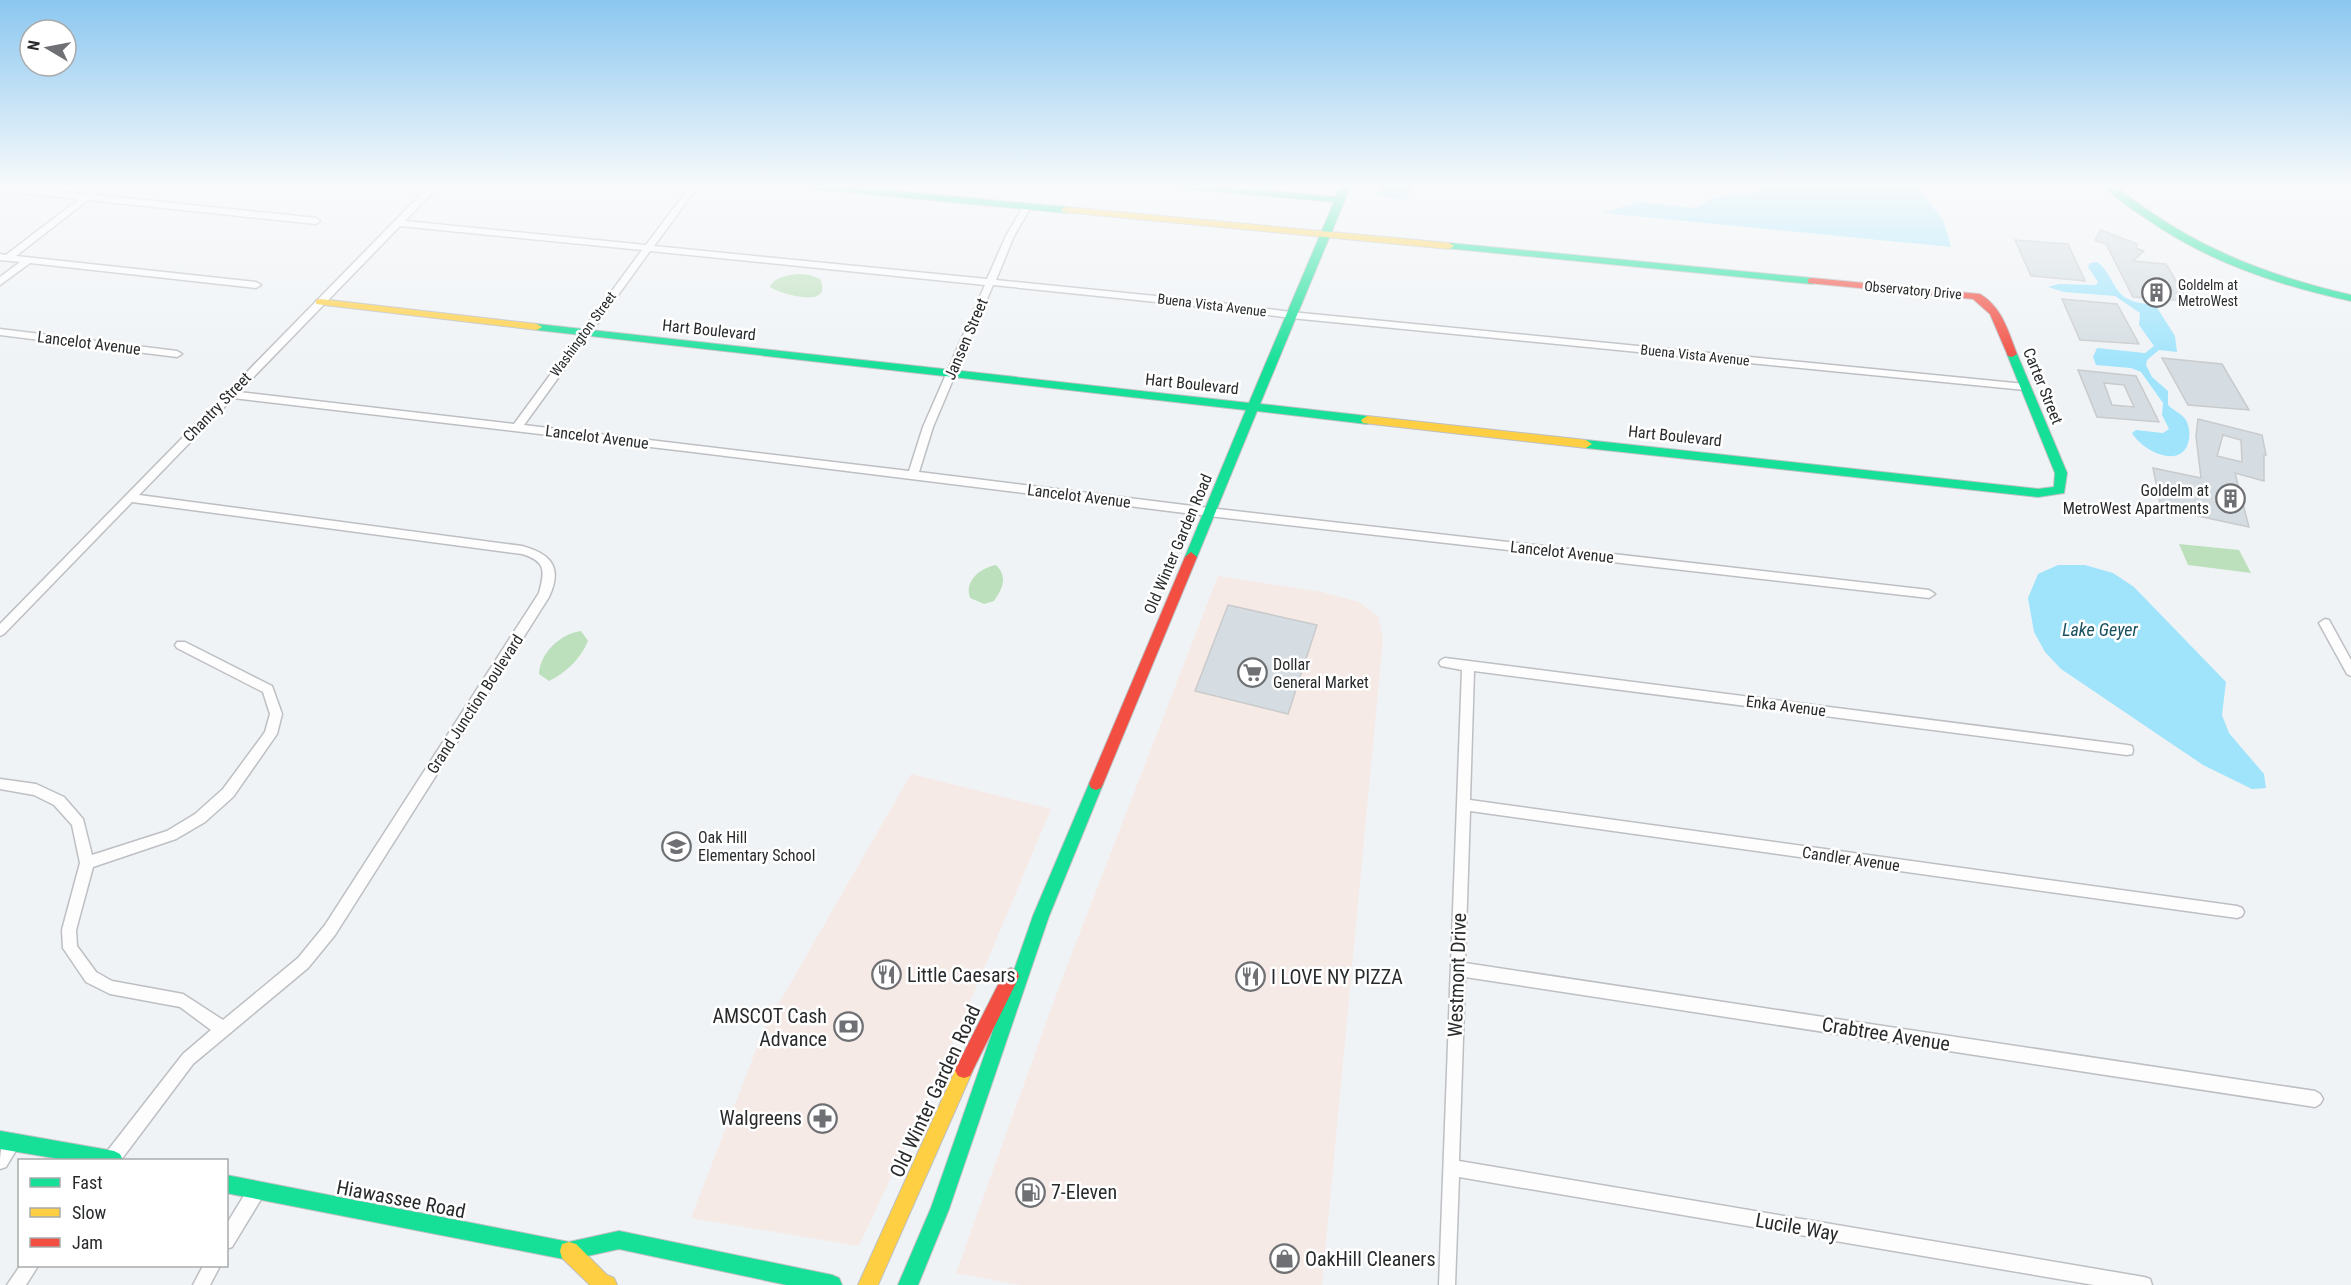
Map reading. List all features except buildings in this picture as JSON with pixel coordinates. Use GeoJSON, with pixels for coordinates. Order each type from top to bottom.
{"type":"FeatureCollection","features":[{"type":"Feature","properties":{"kind":"street"},"geometry":{"type":"LineString","coordinates":[[4,257],[21,245]]}},
{"type":"Feature","properties":{"kind":"street","name":"Chantry Street"},"geometry":{"type":"LineString","coordinates":[[0,631],[377,245]]}},
{"type":"Feature","properties":{"kind":"street","name":"Buena Vista Avenue"},"geometry":{"type":"LineString","coordinates":[[637,245],[1291,315],[2025,387]]}},
{"type":"Feature","properties":{"kind":"street","name":"Jansen Street"},"geometry":{"type":"LineString","coordinates":[[913,475],[928,427],[1006,245]]}},
{"type":"Feature","properties":{"kind":"street","name":"Old Winter Garden Road"},"geometry":{"type":"LineString","coordinates":[[908,1285],[940,1209],[1041,916],[1322,245]]}},
{"type":"Feature","properties":{"kind":"street","name":"Observatory Drive"},"geometry":{"type":"LineString","coordinates":[[1424,245],[1962,294],[1982,299]]}},
{"type":"Feature","properties":{"kind":"street"},"geometry":{"type":"LineString","coordinates":[[2193,245],[2251,272],[2327,294],[2351,298]]}},
{"type":"Feature","properties":{"kind":"street","name":"Washington Street"},"geometry":{"type":"LineString","coordinates":[[518,427],[648,246]]}},
{"type":"Feature","properties":{"kind":"street"},"geometry":{"type":"LineString","coordinates":[[4,257],[256,285]]}},
{"type":"Feature","properties":{"kind":"street"},"geometry":{"type":"LineString","coordinates":[[0,282],[28,260]]}},
{"type":"Feature","properties":{"kind":"street","name":"Carter Street"},"geometry":{"type":"LineString","coordinates":[[1982,299],[1994,310],[2061,473],[2060,490]]}},
{"type":"Feature","properties":{"kind":"street","name":"Hart Boulevard"},"geometry":{"type":"LineString","coordinates":[[320,302],[2027,491],[2046,493],[2060,490]]}},
{"type":"Feature","properties":{"kind":"street","name":"Lancelot Avenue"},"geometry":{"type":"LineString","coordinates":[[0,333],[177,354]]}},
{"type":"Feature","properties":{"kind":"street","name":"Lancelot Avenue"},"geometry":{"type":"LineString","coordinates":[[230,394],[1209,512],[1929,594]]}},
{"type":"Feature","properties":{"kind":"street","name":"Grand Junction Boulevard"},"geometry":{"type":"LineString","coordinates":[[113,1159],[188,1059],[303,963],[330,930],[545,594],[550,574],[547,562],[537,554],[522,550],[129,498]]}},
{"type":"Feature","properties":{"kind":"street"},"geometry":{"type":"LineString","coordinates":[[2325,623],[2351,670]]}},
{"type":"Feature","properties":{"kind":"street"},"geometry":{"type":"LineString","coordinates":[[87,863],[171,835],[200,818],[228,793],[271,734],[276,714],[268,689],[181,645]]}},
{"type":"Feature","properties":{"kind":"street","name":"Enka Avenue"},"geometry":{"type":"LineString","coordinates":[[1445,663],[2127,750]]}},
{"type":"Feature","properties":{"kind":"street","name":"Westmont Drive"},"geometry":{"type":"LineString","coordinates":[[1447,1285],[1468,666]]}},
{"type":"Feature","properties":{"kind":"street"},"geometry":{"type":"LineString","coordinates":[[0,784],[36,790],[59,801],[78,823],[87,863],[69,930],[70,948],[91,977],[110,987],[183,1002],[224,1030]]}},
{"type":"Feature","properties":{"kind":"street","name":"Candler Avenue"},"geometry":{"type":"LineString","coordinates":[[1464,805],[2237,912]]}},
{"type":"Feature","properties":{"kind":"street","name":"Old Winter Garden Road"},"geometry":{"type":"LineString","coordinates":[[868,1285],[954,1090],[1041,916]]}},
{"type":"Feature","properties":{"kind":"street","name":"Crabtree Avenue"},"geometry":{"type":"LineString","coordinates":[[1457,969],[2315,1099]]}},
{"type":"Feature","properties":{"kind":"street"},"geometry":{"type":"LineString","coordinates":[[0,1161],[7,1141],[106,1159]]}},
{"type":"Feature","properties":{"kind":"street","name":"Lucile Way"},"geometry":{"type":"LineString","coordinates":[[1451,1168],[2144,1285]]}},
{"type":"Feature","properties":{"kind":"street","name":"Hiawassee Road"},"geometry":{"type":"LineString","coordinates":[[228,1184],[569,1251],[619,1240],[832,1285]]}},
{"type":"Feature","properties":{"kind":"street"},"geometry":{"type":"LineString","coordinates":[[228,1238],[257,1190]]}},
{"type":"Feature","properties":{"kind":"street"},"geometry":{"type":"LineString","coordinates":[[569,1251],[602,1284],[606,1285]]}},
{"type":"Feature","properties":{"kind":"street"},"geometry":{"type":"LineString","coordinates":[[15,1285],[29,1267]]}},
{"type":"Feature","properties":{"kind":"street"},"geometry":{"type":"LineString","coordinates":[[201,1285],[211,1267]]}},
{"type":"Feature","properties":{"kind":"shaded area"},"geometry":{"type":"Polygon","coordinates":[[[1218,576],[1322,592],[1359,602],[1378,616],[1383,639],[1322,1285],[1020,1285],[956,1273],[1060,984],[1218,576]]]}},
{"type":"Feature","properties":{"kind":"shaded area"},"geometry":{"type":"Polygon","coordinates":[[[911,774],[1051,809],[944,1064],[859,1246],[691,1218],[764,1029],[911,774]]]}},
{"type":"Feature","properties":{"kind":"green space"},"geometry":{"type":"Polygon","coordinates":[[[798,274],[820,279],[822,289],[820,294],[813,297],[794,296],[770,287],[778,279],[798,274]]]}},
{"type":"Feature","properties":{"kind":"green space"},"geometry":{"type":"Polygon","coordinates":[[[2179,544],[2239,550],[2251,573],[2188,565],[2179,544]]]}},
{"type":"Feature","properties":{"kind":"green space"},"geometry":{"type":"Polygon","coordinates":[[[996,565],[1002,574],[1003,583],[994,601],[984,604],[970,598],[971,581],[979,572],[996,565]]]}},
{"type":"Feature","properties":{"kind":"green space"},"geometry":{"type":"Polygon","coordinates":[[[581,631],[588,641],[572,664],[549,681],[539,674],[543,659],[552,646],[566,636],[581,631]]]}},
{"type":"Feature","properties":{"kind":"water"},"geometry":{"type":"Polygon","coordinates":[[[2097,262],[2123,296],[2134,302],[2156,306],[2175,336],[2177,352],[2159,350],[2147,360],[2146,365],[2152,377],[2168,391],[2168,405],[2187,422],[2189,439],[2186,449],[2180,454],[2172,456],[2154,452],[2137,440],[2132,433],[2136,430],[2163,433],[2169,429],[2162,415],[2163,403],[2141,372],[2131,368],[2096,365],[2093,357],[2097,348],[2145,353],[2154,346],[2139,325],[2140,313],[2115,296],[2064,292],[2048,287],[2059,284],[2096,285],[2098,282],[2088,267],[2090,263],[2097,262]]]}},
{"type":"Feature","properties":{"kind":"water","name":"Lake Geyer"},"geometry":{"type":"Polygon","coordinates":[[[2058,565],[2085,565],[2113,573],[2134,587],[2226,682],[2222,715],[2229,733],[2264,774],[2266,788],[2252,789],[2203,765],[2061,669],[2045,652],[2034,632],[2028,598],[2038,574],[2058,565]]]}},
{"type":"Feature","properties":{"kind":"traffic: fast"},"geometry":{"type":"LineString","coordinates":[[1191,557],[1321,245]]}},
{"type":"Feature","properties":{"kind":"traffic: fast"},"geometry":{"type":"LineString","coordinates":[[2196,245],[2252,271],[2351,298]]}},
{"type":"Feature","properties":{"kind":"traffic: fast"},"geometry":{"type":"LineString","coordinates":[[1449,246],[1812,281]]}},
{"type":"Feature","properties":{"kind":"traffic: fast"},"geometry":{"type":"LineString","coordinates":[[537,327],[1367,420]]}},
{"type":"Feature","properties":{"kind":"traffic: fast"},"geometry":{"type":"LineString","coordinates":[[1586,444],[2038,493],[2060,490],[2061,473],[2012,354]]}},
{"type":"Feature","properties":{"kind":"traffic: fast"},"geometry":{"type":"LineString","coordinates":[[908,1285],[940,1209],[1041,916],[1096,784]]}},
{"type":"Feature","properties":{"kind":"traffic: fast"},"geometry":{"type":"LineString","coordinates":[[0,1140],[108,1159]]}},
{"type":"Feature","properties":{"kind":"traffic: fast"},"geometry":{"type":"LineString","coordinates":[[228,1184],[569,1251],[619,1240],[832,1285]]}},
{"type":"Feature","properties":{"kind":"traffic: slow"},"geometry":{"type":"LineString","coordinates":[[1438,245],[1449,246]]}},
{"type":"Feature","properties":{"kind":"traffic: slow"},"geometry":{"type":"LineString","coordinates":[[320,302],[537,327]]}},
{"type":"Feature","properties":{"kind":"traffic: slow"},"geometry":{"type":"LineString","coordinates":[[1367,420],[1586,444]]}},
{"type":"Feature","properties":{"kind":"traffic: slow"},"geometry":{"type":"LineString","coordinates":[[868,1285],[964,1070]]}},
{"type":"Feature","properties":{"kind":"traffic: slow"},"geometry":{"type":"LineString","coordinates":[[569,1251],[602,1284],[607,1285]]}},
{"type":"Feature","properties":{"kind":"traffic: jam"},"geometry":{"type":"LineString","coordinates":[[1812,281],[1976,296],[1990,306],[1995,313],[2012,354]]}},
{"type":"Feature","properties":{"kind":"traffic: jam"},"geometry":{"type":"LineString","coordinates":[[1096,784],[1191,557]]}},
{"type":"Feature","properties":{"kind":"traffic: jam"},"geometry":{"type":"LineString","coordinates":[[964,1070],[1011,976]]}},
{"type":"Feature","properties":{"kind":"place","name":"Goldelm at MetroWest"},"geometry":{"type":"Point","coordinates":[2157,293]}},
{"type":"Feature","properties":{"kind":"place","name":"Goldelm at MetroWest Apartments"},"geometry":{"type":"Point","coordinates":[2230,499]}},
{"type":"Feature","properties":{"kind":"place","name":"Dollar General Market"},"geometry":{"type":"Point","coordinates":[1252,673]}},
{"type":"Feature","properties":{"kind":"place","name":"Oak Hill Elementary School"},"geometry":{"type":"Point","coordinates":[677,846]}},
{"type":"Feature","properties":{"kind":"place","name":"Little Caesars"},"geometry":{"type":"Point","coordinates":[886,975]}},
{"type":"Feature","properties":{"kind":"place","name":"I LOVE NY PIZZA"},"geometry":{"type":"Point","coordinates":[1250,977]}},
{"type":"Feature","properties":{"kind":"place","name":"AMSCOT Cash Advance"},"geometry":{"type":"Point","coordinates":[848,1027]}},
{"type":"Feature","properties":{"kind":"place","name":"Walgreens"},"geometry":{"type":"Point","coordinates":[823,1118]}},
{"type":"Feature","properties":{"kind":"place","name":"7-Eleven"},"geometry":{"type":"Point","coordinates":[1030,1192]}},
{"type":"Feature","properties":{"kind":"place","name":"OakHill Cleaners"},"geometry":{"type":"Point","coordinates":[1284,1259]}}]}
